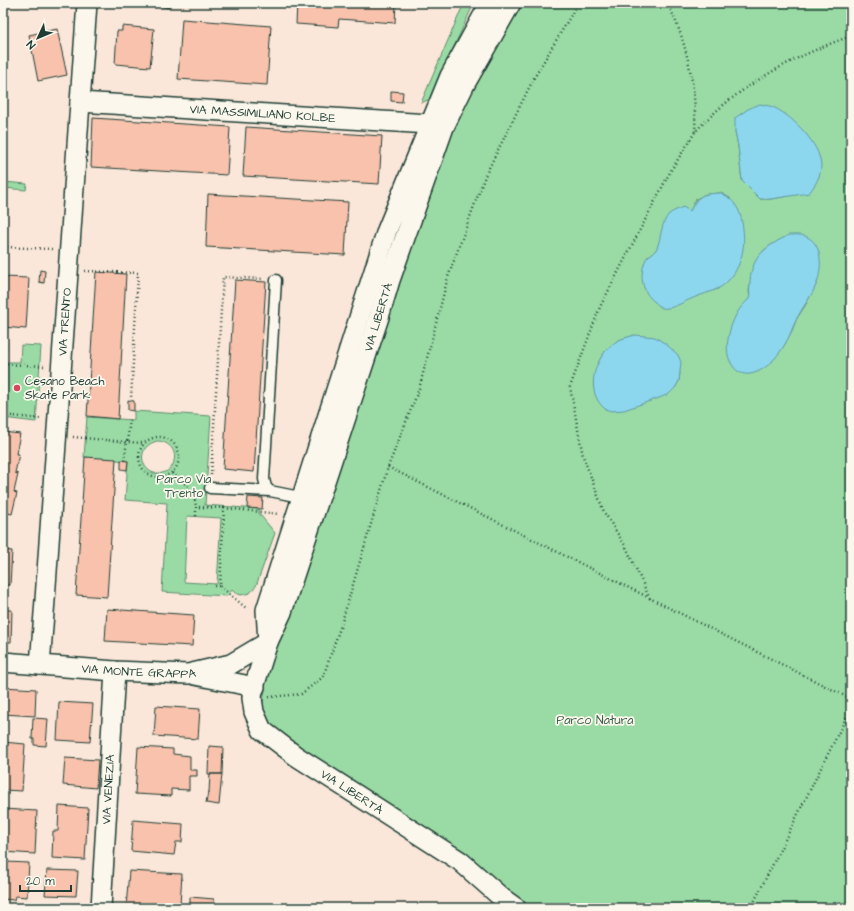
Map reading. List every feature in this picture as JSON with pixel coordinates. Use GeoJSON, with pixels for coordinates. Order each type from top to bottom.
{"type":"FeatureCollection","features":[{"type":"Feature","properties":{"kind":"street","name":"VIA TRENTO"},"geometry":{"type":"LineString","coordinates":[[40,665],[87,3]]}},
{"type":"Feature","properties":{"kind":"street","name":"VIA LIBERTÀ"},"geometry":{"type":"LineString","coordinates":[[437,126],[450,76],[490,3]]}},
{"type":"Feature","properties":{"kind":"street","name":"VIA LIBERTÀ"},"geometry":{"type":"LineString","coordinates":[[511,3],[465,84],[437,126],[386,230],[310,499],[282,612],[268,642],[253,690],[252,698],[254,712],[262,730],[296,756],[460,861],[502,898],[516,908]]}},
{"type":"Feature","properties":{"kind":"street","name":"VIA MASSIMILIANO KOLBE"},"geometry":{"type":"LineString","coordinates":[[80,102],[437,126]]}},
{"type":"Feature","properties":{"kind":"street","name":"VIA LIBERTÀ"},"geometry":{"type":"LineString","coordinates":[[268,642],[266,610],[296,516],[310,499]]}},
{"type":"Feature","properties":{"kind":"street","name":"VIA MONTE GRAPPA"},"geometry":{"type":"LineString","coordinates":[[3,662],[115,671],[188,674],[231,664],[268,642]]}},
{"type":"Feature","properties":{"kind":"street","name":"VIA VENEZIA"},"geometry":{"type":"LineString","coordinates":[[101,908],[115,671]]}},
{"type":"Feature","properties":{"kind":"street"},"geometry":{"type":"LineString","coordinates":[[188,674],[255,687]]}},
{"type":"Feature","properties":{"kind":"lane"},"geometry":{"type":"LineString","coordinates":[[270,491],[266,487],[264,479],[276,280]]}},
{"type":"Feature","properties":{"kind":"lane"},"geometry":{"type":"LineString","coordinates":[[210,488],[270,491],[310,499]]}},
{"type":"Feature","properties":{"kind":"path"},"geometry":{"type":"LineString","coordinates":[[275,697],[301,694],[323,677],[341,625],[388,467],[419,389],[448,277],[485,176],[534,78],[577,5],[580,3]]}},
{"type":"Feature","properties":{"kind":"path"},"geometry":{"type":"LineString","coordinates":[[667,3],[681,35],[693,84],[696,116],[695,132]]}},
{"type":"Feature","properties":{"kind":"path"},"geometry":{"type":"LineString","coordinates":[[650,599],[626,547],[604,512],[583,456],[570,387],[600,308],[670,172],[695,132],[710,116],[730,100],[776,70],[831,43],[851,36]]}},
{"type":"Feature","properties":{"kind":"path"},"geometry":{"type":"LineString","coordinates":[[3,248],[69,250]]}},
{"type":"Feature","properties":{"kind":"path"},"geometry":{"type":"LineString","coordinates":[[68,270],[138,273],[131,399]]}},
{"type":"Feature","properties":{"kind":"path"},"geometry":{"type":"LineString","coordinates":[[210,488],[223,277],[276,280]]}},
{"type":"Feature","properties":{"kind":"path"},"geometry":{"type":"LineString","coordinates":[[3,364],[61,368]]}},
{"type":"Feature","properties":{"kind":"path"},"geometry":{"type":"LineString","coordinates":[[3,415],[126,442],[144,443]]}},
{"type":"Feature","properties":{"kind":"path"},"geometry":{"type":"LineString","coordinates":[[124,460],[130,420]]}},
{"type":"Feature","properties":{"kind":"path"},"geometry":{"type":"LineString","coordinates":[[160,436],[172,441],[179,452],[176,468],[172,472],[160,478],[150,476],[145,472],[138,460],[138,454],[144,443],[154,437],[160,436]]}},
{"type":"Feature","properties":{"kind":"path"},"geometry":{"type":"LineString","coordinates":[[388,467],[851,700]]}},
{"type":"Feature","properties":{"kind":"path"},"geometry":{"type":"LineString","coordinates":[[172,472],[191,490],[195,497],[196,516]]}},
{"type":"Feature","properties":{"kind":"path"},"geometry":{"type":"LineString","coordinates":[[196,507],[224,508],[296,516]]}},
{"type":"Feature","properties":{"kind":"path"},"geometry":{"type":"LineString","coordinates":[[220,586],[224,508]]}},
{"type":"Feature","properties":{"kind":"path"},"geometry":{"type":"LineString","coordinates":[[213,586],[220,586],[246,608]]}},
{"type":"Feature","properties":{"kind":"path"},"geometry":{"type":"LineString","coordinates":[[752,908],[851,708]]}},
{"type":"Feature","properties":{"kind":"green space"},"geometry":{"type":"Polygon","coordinates":[[[464,3],[474,3],[430,99],[421,103],[464,3]]]}},
{"type":"Feature","properties":{"kind":"green space","name":"Parco Natura"},"geometry":{"type":"Polygon","coordinates":[[[522,3],[851,3],[851,908],[529,908],[274,732],[262,711],[268,661],[450,129],[510,21],[522,3]],[[735,131],[742,181],[760,199],[789,196],[735,131]],[[721,193],[706,194],[696,199],[690,211],[664,225],[657,250],[647,257],[703,293],[718,289],[730,198],[721,193]],[[789,235],[763,251],[750,283],[750,297],[742,306],[770,364],[783,347],[797,318],[817,283],[789,235]],[[635,335],[619,340],[605,351],[597,365],[675,388],[679,381],[680,372],[635,335]]]}},
{"type":"Feature","properties":{"kind":"green space"},"geometry":{"type":"Polygon","coordinates":[[[3,182],[27,184],[26,190],[3,188],[3,182]]]}},
{"type":"Feature","properties":{"kind":"green space"},"geometry":{"type":"Polygon","coordinates":[[[3,344],[6,344],[5,362],[20,362],[21,345],[41,346],[36,422],[3,418],[3,344]]]}},
{"type":"Feature","properties":{"kind":"green space","name":"Parco Via Trento"},"geometry":{"type":"Polygon","coordinates":[[[134,411],[211,416],[205,505],[259,509],[259,515],[275,533],[256,586],[250,593],[241,595],[232,590],[227,596],[162,592],[167,503],[125,500],[128,461],[84,457],[87,417],[134,420],[134,411]],[[157,441],[149,445],[144,450],[143,462],[146,468],[151,472],[158,474],[170,469],[173,465],[175,457],[173,449],[168,444],[157,441]],[[187,516],[184,582],[217,584],[221,518],[187,516]]]}},
{"type":"Feature","properties":{"kind":"water"},"geometry":{"type":"Polygon","coordinates":[[[760,104],[775,108],[790,118],[811,140],[816,148],[821,169],[817,180],[809,193],[771,199],[760,199],[742,181],[735,131],[735,118],[748,109],[760,104]]]}},
{"type":"Feature","properties":{"kind":"water"},"geometry":{"type":"Polygon","coordinates":[[[721,193],[734,203],[739,212],[742,223],[744,237],[742,254],[736,270],[732,277],[719,288],[673,307],[662,308],[650,298],[644,288],[642,271],[646,259],[657,248],[666,218],[669,214],[683,207],[690,211],[696,201],[702,196],[721,193]]]}},
{"type":"Feature","properties":{"kind":"water"},"geometry":{"type":"Polygon","coordinates":[[[789,235],[805,236],[812,240],[816,245],[820,257],[820,271],[817,283],[797,318],[788,339],[775,358],[763,369],[757,372],[750,374],[742,373],[735,368],[728,357],[727,350],[731,326],[734,318],[750,297],[751,272],[757,258],[774,243],[789,235]]]}},
{"type":"Feature","properties":{"kind":"water"},"geometry":{"type":"Polygon","coordinates":[[[635,335],[655,337],[666,344],[678,355],[681,362],[679,381],[669,394],[659,398],[624,410],[611,411],[605,409],[598,400],[594,391],[593,383],[596,367],[605,352],[611,346],[619,340],[635,335]]]}},
{"type":"Feature","properties":{"kind":"building"},"geometry":{"type":"Polygon","coordinates":[[[142,3],[169,3],[169,8],[142,3]]]}},
{"type":"Feature","properties":{"kind":"building"},"geometry":{"type":"Polygon","coordinates":[[[297,3],[396,3],[395,23],[339,19],[338,27],[296,24],[297,3]]]}},
{"type":"Feature","properties":{"kind":"building"},"geometry":{"type":"Polygon","coordinates":[[[182,19],[271,26],[267,85],[178,79],[182,19]]]}},
{"type":"Feature","properties":{"kind":"building"},"geometry":{"type":"Polygon","coordinates":[[[122,26],[154,29],[150,67],[115,64],[117,31],[122,31],[122,26]]]}},
{"type":"Feature","properties":{"kind":"building"},"geometry":{"type":"Polygon","coordinates":[[[57,29],[67,75],[38,81],[29,35],[57,29]]]}},
{"type":"Feature","properties":{"kind":"building"},"geometry":{"type":"Polygon","coordinates":[[[3,31],[6,32],[3,57],[3,31]]]}},
{"type":"Feature","properties":{"kind":"building"},"geometry":{"type":"Polygon","coordinates":[[[391,91],[403,92],[402,102],[391,101],[391,91]]]}},
{"type":"Feature","properties":{"kind":"building"},"geometry":{"type":"Polygon","coordinates":[[[93,118],[230,127],[227,175],[91,167],[93,118]]]}},
{"type":"Feature","properties":{"kind":"building"},"geometry":{"type":"Polygon","coordinates":[[[246,127],[382,136],[379,184],[243,176],[246,127]]]}},
{"type":"Feature","properties":{"kind":"building"},"geometry":{"type":"Polygon","coordinates":[[[208,194],[348,202],[345,255],[206,247],[208,194]]]}},
{"type":"Feature","properties":{"kind":"building"},"geometry":{"type":"Polygon","coordinates":[[[40,270],[45,271],[44,283],[39,282],[40,270]]]}},
{"type":"Feature","properties":{"kind":"building"},"geometry":{"type":"Polygon","coordinates":[[[96,272],[126,274],[118,419],[87,416],[96,272]]]}},
{"type":"Feature","properties":{"kind":"building"},"geometry":{"type":"Polygon","coordinates":[[[3,277],[29,278],[26,329],[3,327],[3,277]]]}},
{"type":"Feature","properties":{"kind":"building"},"geometry":{"type":"Polygon","coordinates":[[[235,280],[266,282],[254,472],[223,469],[235,280]]]}},
{"type":"Feature","properties":{"kind":"building"},"geometry":{"type":"Polygon","coordinates":[[[128,400],[134,401],[134,411],[128,410],[128,400]]]}},
{"type":"Feature","properties":{"kind":"building"},"geometry":{"type":"Polygon","coordinates":[[[3,432],[20,434],[16,454],[19,454],[15,473],[18,474],[14,492],[17,493],[12,514],[3,512],[3,432]]]}},
{"type":"Feature","properties":{"kind":"building"},"geometry":{"type":"Polygon","coordinates":[[[85,457],[116,459],[107,597],[76,595],[85,457]]]}},
{"type":"Feature","properties":{"kind":"building"},"geometry":{"type":"Polygon","coordinates":[[[121,460],[128,461],[127,470],[121,469],[121,460]]]}},
{"type":"Feature","properties":{"kind":"building"},"geometry":{"type":"Polygon","coordinates":[[[248,497],[263,498],[262,509],[247,508],[248,497]]]}},
{"type":"Feature","properties":{"kind":"building"},"geometry":{"type":"Polygon","coordinates":[[[3,550],[12,551],[10,585],[3,585],[3,550]]]}},
{"type":"Feature","properties":{"kind":"building"},"geometry":{"type":"Polygon","coordinates":[[[107,609],[194,615],[192,646],[105,641],[107,609]]]}},
{"type":"Feature","properties":{"kind":"building"},"geometry":{"type":"Polygon","coordinates":[[[3,610],[12,610],[11,642],[3,642],[3,610]]]}},
{"type":"Feature","properties":{"kind":"building"},"geometry":{"type":"Polygon","coordinates":[[[3,687],[36,689],[35,716],[3,714],[3,687]]]}},
{"type":"Feature","properties":{"kind":"building"},"geometry":{"type":"Polygon","coordinates":[[[59,702],[93,704],[90,742],[57,740],[59,702]]]}},
{"type":"Feature","properties":{"kind":"building"},"geometry":{"type":"Polygon","coordinates":[[[156,706],[200,709],[198,739],[154,736],[156,706]]]}},
{"type":"Feature","properties":{"kind":"building"},"geometry":{"type":"Polygon","coordinates":[[[33,718],[48,719],[46,746],[34,745],[34,739],[32,739],[33,718]]]}},
{"type":"Feature","properties":{"kind":"building"},"geometry":{"type":"Polygon","coordinates":[[[3,742],[25,744],[22,791],[3,790],[3,742]]]}},
{"type":"Feature","properties":{"kind":"building"},"geometry":{"type":"Polygon","coordinates":[[[209,746],[223,747],[222,774],[208,774],[209,746]]]}},
{"type":"Feature","properties":{"kind":"building"},"geometry":{"type":"Polygon","coordinates":[[[138,747],[173,749],[173,754],[190,756],[190,770],[197,770],[197,776],[189,776],[189,790],[171,789],[171,796],[135,794],[138,747]]]}},
{"type":"Feature","properties":{"kind":"building"},"geometry":{"type":"Polygon","coordinates":[[[65,758],[98,760],[96,788],[63,785],[65,758]]]}},
{"type":"Feature","properties":{"kind":"building"},"geometry":{"type":"Polygon","coordinates":[[[210,774],[222,774],[219,805],[206,803],[209,792],[210,774]]]}},
{"type":"Feature","properties":{"kind":"building"},"geometry":{"type":"Polygon","coordinates":[[[59,806],[88,808],[85,860],[52,858],[53,831],[58,831],[59,806]]]}},
{"type":"Feature","properties":{"kind":"building"},"geometry":{"type":"Polygon","coordinates":[[[3,809],[37,811],[35,854],[3,852],[3,809]]]}},
{"type":"Feature","properties":{"kind":"building"},"geometry":{"type":"Polygon","coordinates":[[[133,820],[183,824],[182,842],[176,842],[174,855],[131,851],[133,820]]]}},
{"type":"Feature","properties":{"kind":"building"},"geometry":{"type":"Polygon","coordinates":[[[6,862],[29,863],[27,897],[15,896],[14,900],[3,899],[3,864],[5,865],[6,862]]]}},
{"type":"Feature","properties":{"kind":"building"},"geometry":{"type":"Polygon","coordinates":[[[47,870],[78,871],[76,896],[45,895],[47,870]]]}},
{"type":"Feature","properties":{"kind":"building"},"geometry":{"type":"Polygon","coordinates":[[[129,871],[182,874],[180,905],[173,905],[172,908],[126,908],[129,871]]]}},
{"type":"Feature","properties":{"kind":"building"},"geometry":{"type":"Polygon","coordinates":[[[190,897],[214,899],[213,908],[190,908],[190,897]]]}},
{"type":"Feature","properties":{"kind":"building"},"geometry":{"type":"Polygon","coordinates":[[[45,906],[77,908],[45,908],[45,906]]]}},
{"type":"Feature","properties":{"kind":"place","name":"Cesano Beach Skate Park"},"geometry":{"type":"Point","coordinates":[17,388]}}]}
